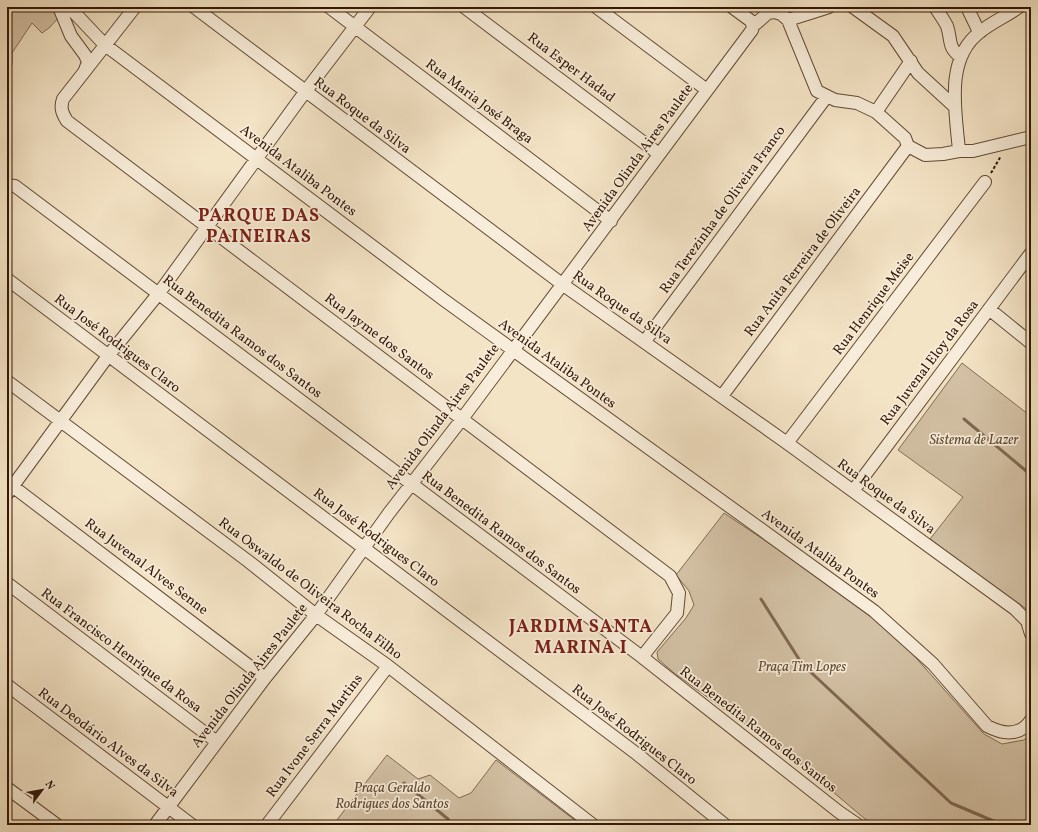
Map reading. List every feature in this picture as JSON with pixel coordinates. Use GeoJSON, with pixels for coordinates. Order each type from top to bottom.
{"type":"FeatureCollection","features":[{"type":"Feature","properties":{"kind":"street"},"geometry":{"type":"LineString","coordinates":[[58,7],[71,36],[86,55],[88,62],[84,70]]}},
{"type":"Feature","properties":{"kind":"street","name":"Avenida Ataliba Pontes"},"geometry":{"type":"LineString","coordinates":[[69,7],[105,45],[512,351],[874,611],[933,664],[987,726],[998,732],[1008,734],[1018,731],[1029,723]]}},
{"type":"Feature","properties":{"kind":"street"},"geometry":{"type":"LineString","coordinates":[[105,45],[135,7]]}},
{"type":"Feature","properties":{"kind":"street","name":"Rua Roque da Silva"},"geometry":{"type":"LineString","coordinates":[[194,7],[562,284],[722,396],[1015,609],[1027,621],[1031,634]]}},
{"type":"Feature","properties":{"kind":"street","name":"Rua Maria José Braga"},"geometry":{"type":"LineString","coordinates":[[329,7],[611,221]]}},
{"type":"Feature","properties":{"kind":"street"},"geometry":{"type":"LineString","coordinates":[[9,487],[108,356],[159,293],[206,225],[257,159],[305,92],[356,28],[370,7]]}},
{"type":"Feature","properties":{"kind":"street","name":"Rua Esper Hadad"},"geometry":{"type":"LineString","coordinates":[[464,7],[659,154]]}},
{"type":"Feature","properties":{"kind":"street"},"geometry":{"type":"LineString","coordinates":[[596,7],[707,90]]}},
{"type":"Feature","properties":{"kind":"street"},"geometry":{"type":"LineString","coordinates":[[732,7],[751,21],[753,26]]}},
{"type":"Feature","properties":{"kind":"street"},"geometry":{"type":"LineString","coordinates":[[742,15],[775,12],[785,14],[829,7]]}},
{"type":"Feature","properties":{"kind":"street"},"geometry":{"type":"LineString","coordinates":[[854,7],[893,36],[918,73],[954,106]]}},
{"type":"Feature","properties":{"kind":"street"},"geometry":{"type":"LineString","coordinates":[[935,7],[946,26],[950,46],[954,52],[961,57]]}},
{"type":"Feature","properties":{"kind":"street"},"geometry":{"type":"LineString","coordinates":[[967,7],[979,32]]}},
{"type":"Feature","properties":{"kind":"street"},"geometry":{"type":"LineString","coordinates":[[958,151],[954,106],[958,69],[961,57],[968,43],[979,32],[1019,7]]}},
{"type":"Feature","properties":{"kind":"street","name":"Avenida Olinda Aires Paulete"},"geometry":{"type":"LineString","coordinates":[[155,825],[265,678],[316,615],[411,484],[462,419],[562,284],[611,221],[752,30],[753,26],[768,13]]}},
{"type":"Feature","properties":{"kind":"street"},"geometry":{"type":"LineString","coordinates":[[785,14],[817,91],[835,100],[858,103],[876,112],[905,138],[908,146],[925,155],[958,151],[973,151],[1031,137]]}},
{"type":"Feature","properties":{"kind":"street","name":"Rua Jayme dos Santos"},"geometry":{"type":"LineString","coordinates":[[105,45],[84,70],[63,99],[61,105],[62,114],[67,121],[670,576],[679,592],[677,613],[642,657]]}},
{"type":"Feature","properties":{"kind":"street"},"geometry":{"type":"LineString","coordinates":[[876,112],[911,61]]}},
{"type":"Feature","properties":{"kind":"street","name":"Rua Terezinha de Oliveira Franco"},"geometry":{"type":"LineString","coordinates":[[645,342],[827,96]]}},
{"type":"Feature","properties":{"kind":"street","name":"Rua Anita Ferreira de Oliveira"},"geometry":{"type":"LineString","coordinates":[[722,396],[908,146]]}},
{"type":"Feature","properties":{"kind":"street","name":"Rua Henrique Meise"},"geometry":{"type":"LineString","coordinates":[[787,443],[985,182]]}},
{"type":"Feature","properties":{"kind":"street","name":"Rua Benedita Ramos dos Santos"},"geometry":{"type":"LineString","coordinates":[[7,184],[15,186],[159,293],[642,657],[839,812],[858,825]]}},
{"type":"Feature","properties":{"kind":"street","name":"Rua Juvenal Eloy da Rosa"},"geometry":{"type":"LineString","coordinates":[[853,491],[1031,253]]}},
{"type":"Feature","properties":{"kind":"street","name":"Rua José Rodrigues Claro"},"geometry":{"type":"LineString","coordinates":[[7,279],[366,548],[637,754],[723,824]]}},
{"type":"Feature","properties":{"kind":"street"},"geometry":{"type":"LineString","coordinates":[[989,309],[1031,343]]}},
{"type":"Feature","properties":{"kind":"street","name":"Rua Oswaldo de Oliveira Rocha Filho"},"geometry":{"type":"LineString","coordinates":[[7,381],[248,561],[316,615],[388,666],[593,825]]}},
{"type":"Feature","properties":{"kind":"street","name":"Rua Juvenal Alves Senne"},"geometry":{"type":"LineString","coordinates":[[9,487],[265,678]]}},
{"type":"Feature","properties":{"kind":"street","name":"Rua Francisco Henrique da Rosa"},"geometry":{"type":"LineString","coordinates":[[7,583],[217,742]]}},
{"type":"Feature","properties":{"kind":"street","name":"Rua Ivone Serra Martins"},"geometry":{"type":"LineString","coordinates":[[267,825],[388,666]]}},
{"type":"Feature","properties":{"kind":"street","name":"Rua Deodário Alves da Silva"},"geometry":{"type":"LineString","coordinates":[[7,685],[192,825]]}},
{"type":"Feature","properties":{"kind":"street"},"geometry":{"type":"LineString","coordinates":[[7,788],[39,819],[57,825]]}},
{"type":"Feature","properties":{"kind":"path"},"geometry":{"type":"LineString","coordinates":[[985,182],[1009,143]]}},
{"type":"Feature","properties":{"kind":"green space"},"geometry":{"type":"Polygon","coordinates":[[[7,7],[52,7],[60,16],[42,33],[32,23],[12,53],[12,65],[7,70],[7,7]]]}},
{"type":"Feature","properties":{"kind":"green space","name":"Sistema de Lazer"},"geometry":{"type":"Polygon","coordinates":[[[962,363],[1028,414],[1031,411],[1031,615],[1025,608],[930,539],[963,497],[898,450],[962,363]]]}},
{"type":"Feature","properties":{"kind":"green space","name":"Praça Tim Lopes"},"geometry":{"type":"Polygon","coordinates":[[[724,513],[773,546],[870,616],[908,649],[984,734],[1002,744],[1024,740],[1031,733],[1031,825],[877,825],[865,819],[800,764],[674,673],[658,659],[657,652],[686,618],[694,605],[689,591],[676,575],[724,513]]]}},
{"type":"Feature","properties":{"kind":"green space","name":"Praça Geraldo Rodrigues dos Santos"},"geometry":{"type":"Polygon","coordinates":[[[387,755],[418,779],[430,775],[459,798],[471,793],[496,760],[581,825],[333,825],[387,755]]]}},
{"type":"Feature","properties":{"kind":"waterway"},"geometry":{"type":"LineString","coordinates":[[964,419],[1031,475]]}},
{"type":"Feature","properties":{"kind":"waterway"},"geometry":{"type":"LineString","coordinates":[[761,599],[802,664],[951,803],[1003,825]]}},
{"type":"Feature","properties":{"kind":"waterway"},"geometry":{"type":"LineString","coordinates":[[404,783],[448,819],[451,825]]}},
{"type":"Feature","properties":{"kind":"district","name":"PARQUE DAS PAINEIRAS"},"geometry":{"type":"Point","coordinates":[259,226]}},
{"type":"Feature","properties":{"kind":"district","name":"JARDIM SANTA MARINA I"},"geometry":{"type":"Point","coordinates":[581,637]}}]}
